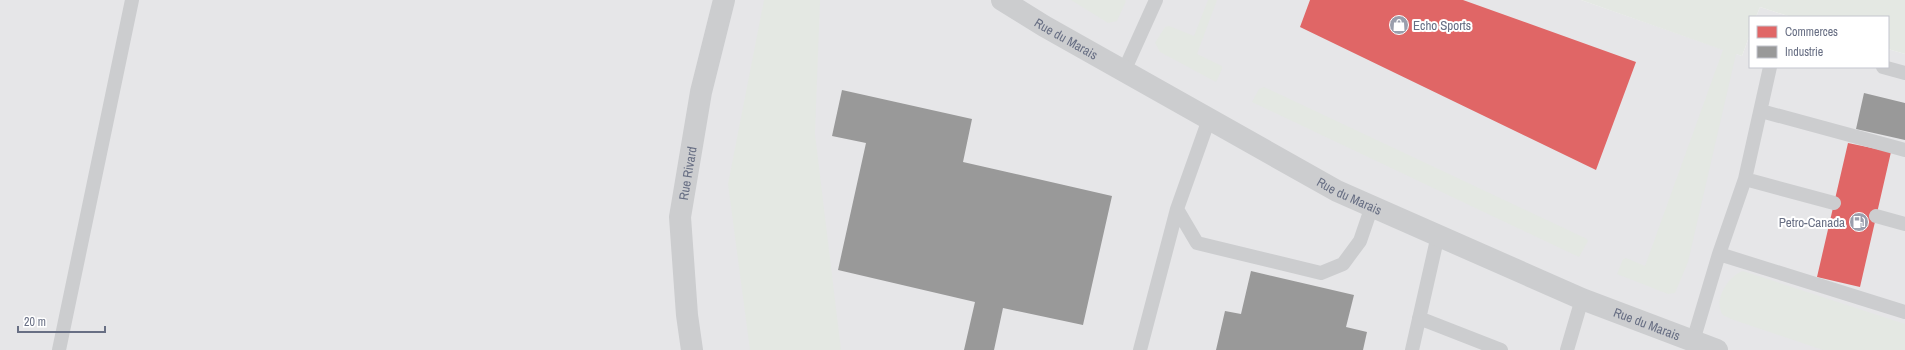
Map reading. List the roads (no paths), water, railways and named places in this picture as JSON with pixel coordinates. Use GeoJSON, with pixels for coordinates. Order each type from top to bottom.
{"type":"FeatureCollection","features":[{"type":"Feature","properties":{"kind":"street","name":"Rue Rivard"},"geometry":{"type":"LineString","coordinates":[[692,350],[687,315],[680,217],[701,92],[724,0]]}},
{"type":"Feature","properties":{"kind":"street","name":"Rue du Marais"},"geometry":{"type":"LineString","coordinates":[[1002,0],[1044,26],[1338,191],[1692,346],[1717,350]]}},
{"type":"Feature","properties":{"kind":"lane"},"geometry":{"type":"LineString","coordinates":[[59,350],[132,0]]}},
{"type":"Feature","properties":{"kind":"lane"},"geometry":{"type":"LineString","coordinates":[[1124,71],[1156,0]]}},
{"type":"Feature","properties":{"kind":"lane"},"geometry":{"type":"LineString","coordinates":[[1692,346],[1719,254],[1745,179],[1770,68]]}},
{"type":"Feature","properties":{"kind":"lane"},"geometry":{"type":"LineString","coordinates":[[1886,68],[1905,74]]}},
{"type":"Feature","properties":{"kind":"lane"},"geometry":{"type":"LineString","coordinates":[[1761,111],[1905,150]]}},
{"type":"Feature","properties":{"kind":"lane"},"geometry":{"type":"LineString","coordinates":[[1140,350],[1177,209],[1209,118]]}},
{"type":"Feature","properties":{"kind":"lane"},"geometry":{"type":"LineString","coordinates":[[1745,179],[1834,203]]}},
{"type":"Feature","properties":{"kind":"lane"},"geometry":{"type":"LineString","coordinates":[[1177,209],[1197,243],[1321,273],[1343,264],[1360,241],[1372,206]]}},
{"type":"Feature","properties":{"kind":"lane"},"geometry":{"type":"LineString","coordinates":[[1876,216],[1905,224]]}},
{"type":"Feature","properties":{"kind":"lane"},"geometry":{"type":"LineString","coordinates":[[1412,350],[1438,235]]}},
{"type":"Feature","properties":{"kind":"lane"},"geometry":{"type":"LineString","coordinates":[[1719,254],[1905,312]]}},
{"type":"Feature","properties":{"kind":"lane"},"geometry":{"type":"LineString","coordinates":[[1567,350],[1582,299]]}},
{"type":"Feature","properties":{"kind":"lane"},"geometry":{"type":"LineString","coordinates":[[1420,318],[1502,350]]}},
{"type":"Feature","properties":{"kind":"place","name":"Echo Sports"},"geometry":{"type":"Point","coordinates":[1399,25]}},
{"type":"Feature","properties":{"kind":"place","name":"Petro-Canada"},"geometry":{"type":"Point","coordinates":[1859,222]}}]}
